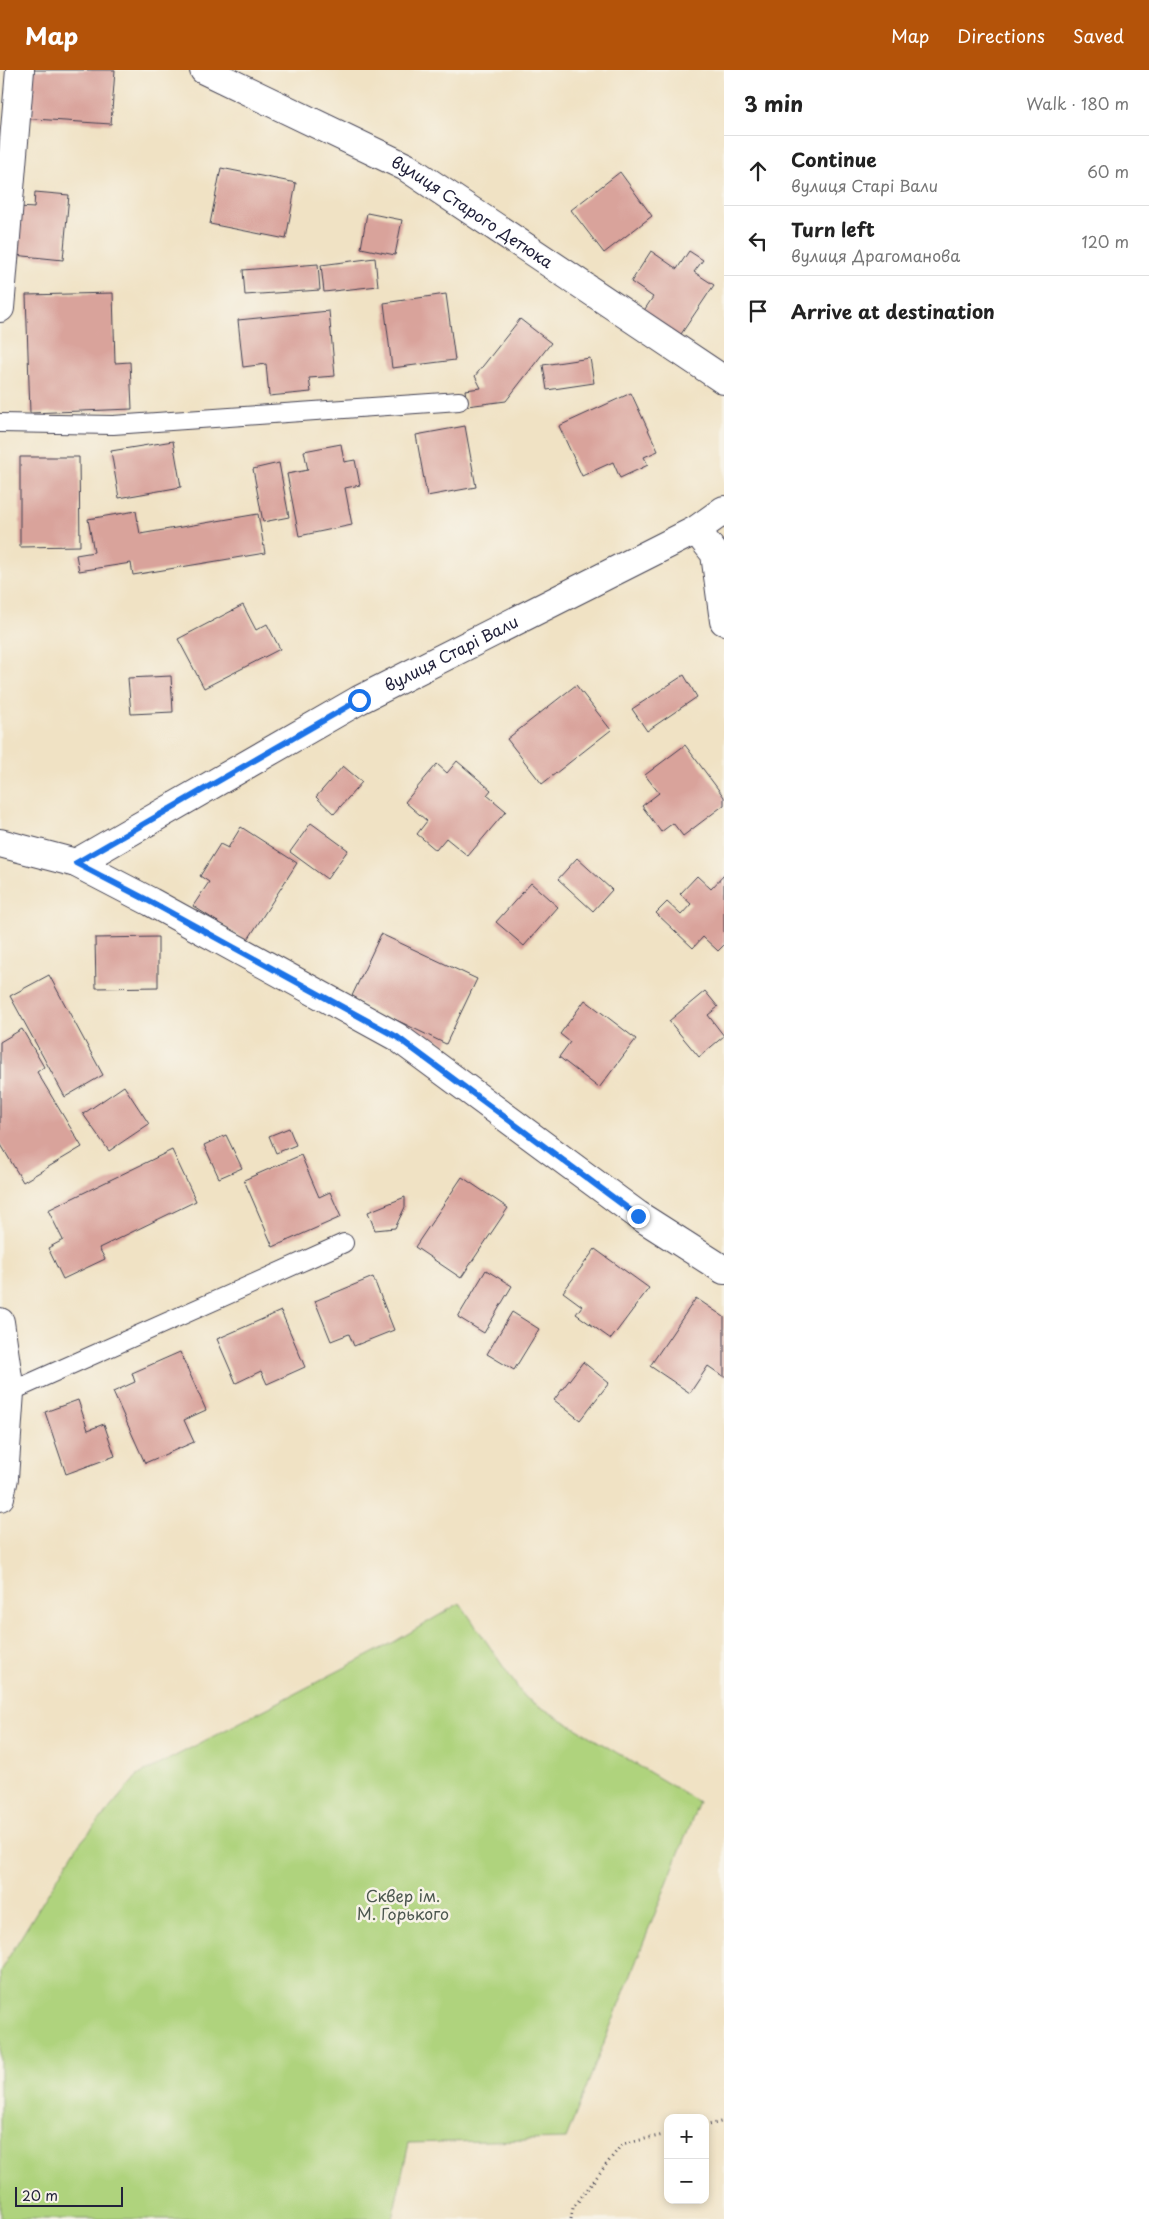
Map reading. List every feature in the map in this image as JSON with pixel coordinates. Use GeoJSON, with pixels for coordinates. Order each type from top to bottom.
{"type":"FeatureCollection","features":[{"type":"Feature","properties":{"kind":"street"},"geometry":{"type":"LineString","coordinates":[[0,308],[20,70]]}},
{"type":"Feature","properties":{"kind":"street","name":"вулиця Старого Детюка"},"geometry":{"type":"LineString","coordinates":[[204,70],[406,167],[724,380]]}},
{"type":"Feature","properties":{"kind":"street","name":"вулиця Старі Вали"},"geometry":{"type":"LineString","coordinates":[[76,863],[359,700],[696,530],[724,510]]}},
{"type":"Feature","properties":{"kind":"street"},"geometry":{"type":"LineString","coordinates":[[696,530],[715,554],[724,621]]}},
{"type":"Feature","properties":{"kind":"street"},"geometry":{"type":"LineString","coordinates":[[0,843],[76,863],[397,1037],[638,1216],[724,1270]]}},
{"type":"Feature","properties":{"kind":"street"},"geometry":{"type":"LineString","coordinates":[[0,1322],[10,1392],[4,1478],[0,1497]]}},
{"type":"Feature","properties":{"kind":"lane"},"geometry":{"type":"LineString","coordinates":[[0,423],[113,425],[459,401]]}},
{"type":"Feature","properties":{"kind":"lane"},"geometry":{"type":"LineString","coordinates":[[10,1392],[344,1243]]}},
{"type":"Feature","properties":{"kind":"path"},"geometry":{"type":"LineString","coordinates":[[709,2125],[724,2121]]}},
{"type":"Feature","properties":{"kind":"path"},"geometry":{"type":"LineString","coordinates":[[571,2219],[573,2208],[622,2144],[664,2135]]}},
{"type":"Feature","properties":{"kind":"green space","name":"Сквер ім. М. Горького"},"geometry":{"type":"Polygon","coordinates":[[[460,1603],[524,1697],[699,1802],[566,2139],[409,2143],[392,2219],[0,2219],[0,1971],[76,1848],[137,1776],[394,1642],[460,1603]]]}},
{"type":"Feature","properties":{"kind":"building"},"geometry":{"type":"Polygon","coordinates":[[[22,70],[115,70],[111,124],[19,118],[22,70]]]}},
{"type":"Feature","properties":{"kind":"building"},"geometry":{"type":"Polygon","coordinates":[[[221,168],[296,183],[286,239],[210,224],[221,168]]]}},
{"type":"Feature","properties":{"kind":"building"},"geometry":{"type":"Polygon","coordinates":[[[620,172],[652,216],[604,253],[571,210],[620,172]]]}},
{"type":"Feature","properties":{"kind":"building"},"geometry":{"type":"Polygon","coordinates":[[[35,192],[69,195],[63,260],[14,255],[19,207],[34,208],[35,192]]]}},
{"type":"Feature","properties":{"kind":"building"},"geometry":{"type":"Polygon","coordinates":[[[367,213],[402,220],[395,255],[361,248],[367,213]]]}},
{"type":"Feature","properties":{"kind":"building"},"geometry":{"type":"Polygon","coordinates":[[[651,251],[677,269],[689,251],[703,260],[694,272],[714,285],[673,346],[637,321],[653,297],[631,282],[651,251]]]}},
{"type":"Feature","properties":{"kind":"building"},"geometry":{"type":"Polygon","coordinates":[[[375,258],[378,286],[324,292],[321,265],[375,258]]]}},
{"type":"Feature","properties":{"kind":"building"},"geometry":{"type":"Polygon","coordinates":[[[318,264],[320,290],[245,295],[243,270],[318,264]]]}},
{"type":"Feature","properties":{"kind":"building"},"geometry":{"type":"Polygon","coordinates":[[[113,293],[115,363],[130,362],[132,409],[30,413],[26,295],[113,293]]]}},
{"type":"Feature","properties":{"kind":"building"},"geometry":{"type":"Polygon","coordinates":[[[446,294],[455,360],[392,368],[384,303],[446,294]]]}},
{"type":"Feature","properties":{"kind":"building"},"geometry":{"type":"Polygon","coordinates":[[[329,311],[335,376],[309,378],[311,392],[269,396],[266,364],[243,367],[238,320],[329,311]]]}},
{"type":"Feature","properties":{"kind":"building"},"geometry":{"type":"Polygon","coordinates":[[[520,319],[551,343],[506,401],[467,406],[465,390],[481,388],[475,376],[520,319]]]}},
{"type":"Feature","properties":{"kind":"building"},"geometry":{"type":"Polygon","coordinates":[[[590,358],[594,383],[547,390],[543,365],[590,358]]]}},
{"type":"Feature","properties":{"kind":"building"},"geometry":{"type":"Polygon","coordinates":[[[631,393],[658,451],[644,457],[648,465],[620,478],[613,462],[582,476],[559,426],[631,393]]]}},
{"type":"Feature","properties":{"kind":"building"},"geometry":{"type":"Polygon","coordinates":[[[465,426],[476,487],[427,496],[416,435],[465,426]]]}},
{"type":"Feature","properties":{"kind":"building"},"geometry":{"type":"Polygon","coordinates":[[[173,441],[181,487],[119,498],[111,451],[173,441]]]}},
{"type":"Feature","properties":{"kind":"building"},"geometry":{"type":"Polygon","coordinates":[[[341,444],[344,462],[355,460],[360,485],[345,488],[352,525],[299,536],[287,474],[308,470],[304,451],[341,444]]]}},
{"type":"Feature","properties":{"kind":"building"},"geometry":{"type":"Polygon","coordinates":[[[20,457],[79,457],[80,546],[20,547],[20,457]]]}},
{"type":"Feature","properties":{"kind":"building"},"geometry":{"type":"Polygon","coordinates":[[[279,463],[289,517],[263,522],[253,469],[279,463]]]}},
{"type":"Feature","properties":{"kind":"building"},"geometry":{"type":"Polygon","coordinates":[[[136,511],[140,534],[258,514],[265,553],[133,575],[131,563],[79,571],[76,555],[94,552],[88,519],[136,511]]]}},
{"type":"Feature","properties":{"kind":"building"},"geometry":{"type":"Polygon","coordinates":[[[243,605],[256,630],[267,624],[280,649],[204,688],[178,639],[243,605]]]}},
{"type":"Feature","properties":{"kind":"building"},"geometry":{"type":"Polygon","coordinates":[[[684,675],[697,697],[647,731],[632,709],[684,675]]]}},
{"type":"Feature","properties":{"kind":"building"},"geometry":{"type":"Polygon","coordinates":[[[171,676],[173,712],[131,714],[128,678],[171,676]]]}},
{"type":"Feature","properties":{"kind":"building"},"geometry":{"type":"Polygon","coordinates":[[[576,685],[611,730],[542,784],[507,739],[576,685]]]}},
{"type":"Feature","properties":{"kind":"building"},"geometry":{"type":"Polygon","coordinates":[[[685,745],[724,797],[724,805],[683,836],[673,823],[661,832],[642,806],[659,793],[645,775],[685,745]]]}},
{"type":"Feature","properties":{"kind":"building"},"geometry":{"type":"Polygon","coordinates":[[[457,761],[491,790],[487,795],[506,811],[468,856],[446,838],[436,850],[417,834],[427,821],[405,802],[437,764],[447,773],[457,761]]]}},
{"type":"Feature","properties":{"kind":"building"},"geometry":{"type":"Polygon","coordinates":[[[343,766],[362,782],[334,814],[316,797],[343,766]]]}},
{"type":"Feature","properties":{"kind":"building"},"geometry":{"type":"Polygon","coordinates":[[[311,823],[348,850],[327,879],[290,852],[311,823]]]}},
{"type":"Feature","properties":{"kind":"building"},"geometry":{"type":"Polygon","coordinates":[[[241,827],[297,863],[247,941],[193,906],[209,882],[200,876],[220,844],[228,848],[241,827]]]}},
{"type":"Feature","properties":{"kind":"building"},"geometry":{"type":"Polygon","coordinates":[[[577,858],[612,890],[593,911],[558,879],[577,858]]]}},
{"type":"Feature","properties":{"kind":"building"},"geometry":{"type":"Polygon","coordinates":[[[724,875],[724,945],[718,951],[703,937],[693,948],[656,913],[667,902],[681,915],[691,904],[680,894],[697,876],[711,889],[724,875]]]}},
{"type":"Feature","properties":{"kind":"building"},"geometry":{"type":"Polygon","coordinates":[[[531,883],[558,907],[524,946],[496,922],[531,883]]]}},
{"type":"Feature","properties":{"kind":"building"},"geometry":{"type":"Polygon","coordinates":[[[381,934],[477,979],[446,1044],[351,998],[381,934]]]}},
{"type":"Feature","properties":{"kind":"building"},"geometry":{"type":"Polygon","coordinates":[[[158,937],[158,987],[96,988],[95,938],[158,937]]]}},
{"type":"Feature","properties":{"kind":"building"},"geometry":{"type":"Polygon","coordinates":[[[49,975],[103,1075],[65,1097],[10,996],[49,975]]]}},
{"type":"Feature","properties":{"kind":"building"},"geometry":{"type":"Polygon","coordinates":[[[705,991],[718,1007],[708,1015],[724,1036],[699,1057],[669,1021],[705,991]]]}},
{"type":"Feature","properties":{"kind":"building"},"geometry":{"type":"Polygon","coordinates":[[[585,1000],[636,1039],[599,1088],[559,1057],[570,1042],[560,1034],[585,1000]]]}},
{"type":"Feature","properties":{"kind":"building"},"geometry":{"type":"Polygon","coordinates":[[[22,1029],[44,1067],[37,1072],[82,1147],[23,1182],[0,1143],[0,1042],[22,1029]]]}},
{"type":"Feature","properties":{"kind":"building"},"geometry":{"type":"Polygon","coordinates":[[[124,1086],[149,1124],[109,1151],[83,1114],[124,1086]]]}},
{"type":"Feature","properties":{"kind":"building"},"geometry":{"type":"Polygon","coordinates":[[[289,1128],[296,1145],[276,1153],[269,1136],[289,1128]]]}},
{"type":"Feature","properties":{"kind":"building"},"geometry":{"type":"Polygon","coordinates":[[[226,1135],[242,1168],[219,1178],[204,1145],[226,1135]]]}},
{"type":"Feature","properties":{"kind":"building"},"geometry":{"type":"Polygon","coordinates":[[[172,1150],[196,1201],[99,1248],[105,1259],[63,1279],[48,1248],[63,1240],[48,1210],[172,1150]]]}},
{"type":"Feature","properties":{"kind":"building"},"geometry":{"type":"Polygon","coordinates":[[[301,1155],[319,1197],[330,1192],[341,1217],[273,1247],[244,1180],[301,1155]]]}},
{"type":"Feature","properties":{"kind":"building"},"geometry":{"type":"Polygon","coordinates":[[[462,1177],[508,1208],[461,1278],[415,1247],[462,1177]]]}},
{"type":"Feature","properties":{"kind":"building"},"geometry":{"type":"Polygon","coordinates":[[[405,1197],[405,1207],[395,1228],[375,1230],[368,1212],[405,1197]]]}},
{"type":"Feature","properties":{"kind":"building"},"geometry":{"type":"Polygon","coordinates":[[[595,1249],[649,1288],[611,1339],[576,1314],[582,1306],[563,1292],[595,1249]]]}},
{"type":"Feature","properties":{"kind":"building"},"geometry":{"type":"Polygon","coordinates":[[[486,1270],[512,1286],[484,1333],[458,1317],[486,1270]]]}},
{"type":"Feature","properties":{"kind":"building"},"geometry":{"type":"Polygon","coordinates":[[[373,1277],[394,1330],[354,1346],[349,1334],[331,1341],[315,1301],[373,1277]]]}},
{"type":"Feature","properties":{"kind":"building"},"geometry":{"type":"Polygon","coordinates":[[[696,1298],[724,1317],[724,1377],[708,1366],[690,1393],[650,1366],[696,1298]]]}},
{"type":"Feature","properties":{"kind":"building"},"geometry":{"type":"Polygon","coordinates":[[[281,1311],[305,1367],[267,1384],[261,1371],[236,1383],[217,1339],[281,1311]]]}},
{"type":"Feature","properties":{"kind":"building"},"geometry":{"type":"Polygon","coordinates":[[[512,1312],[539,1329],[514,1370],[487,1354],[512,1312]]]}},
{"type":"Feature","properties":{"kind":"building"},"geometry":{"type":"Polygon","coordinates":[[[180,1352],[206,1410],[184,1420],[194,1442],[145,1463],[113,1392],[135,1382],[132,1373],[180,1352]]]}},
{"type":"Feature","properties":{"kind":"building"},"geometry":{"type":"Polygon","coordinates":[[[583,1362],[609,1383],[580,1420],[554,1400],[583,1362]]]}},
{"type":"Feature","properties":{"kind":"building"},"geometry":{"type":"Polygon","coordinates":[[[78,1400],[88,1430],[104,1424],[115,1456],[66,1474],[45,1412],[78,1400]]]}},
{"type":"Feature","properties":{"kind":"route"},"geometry":{"type":"LineString","coordinates":[[359,700],[76,863],[397,1037],[638,1216]]}}]}
